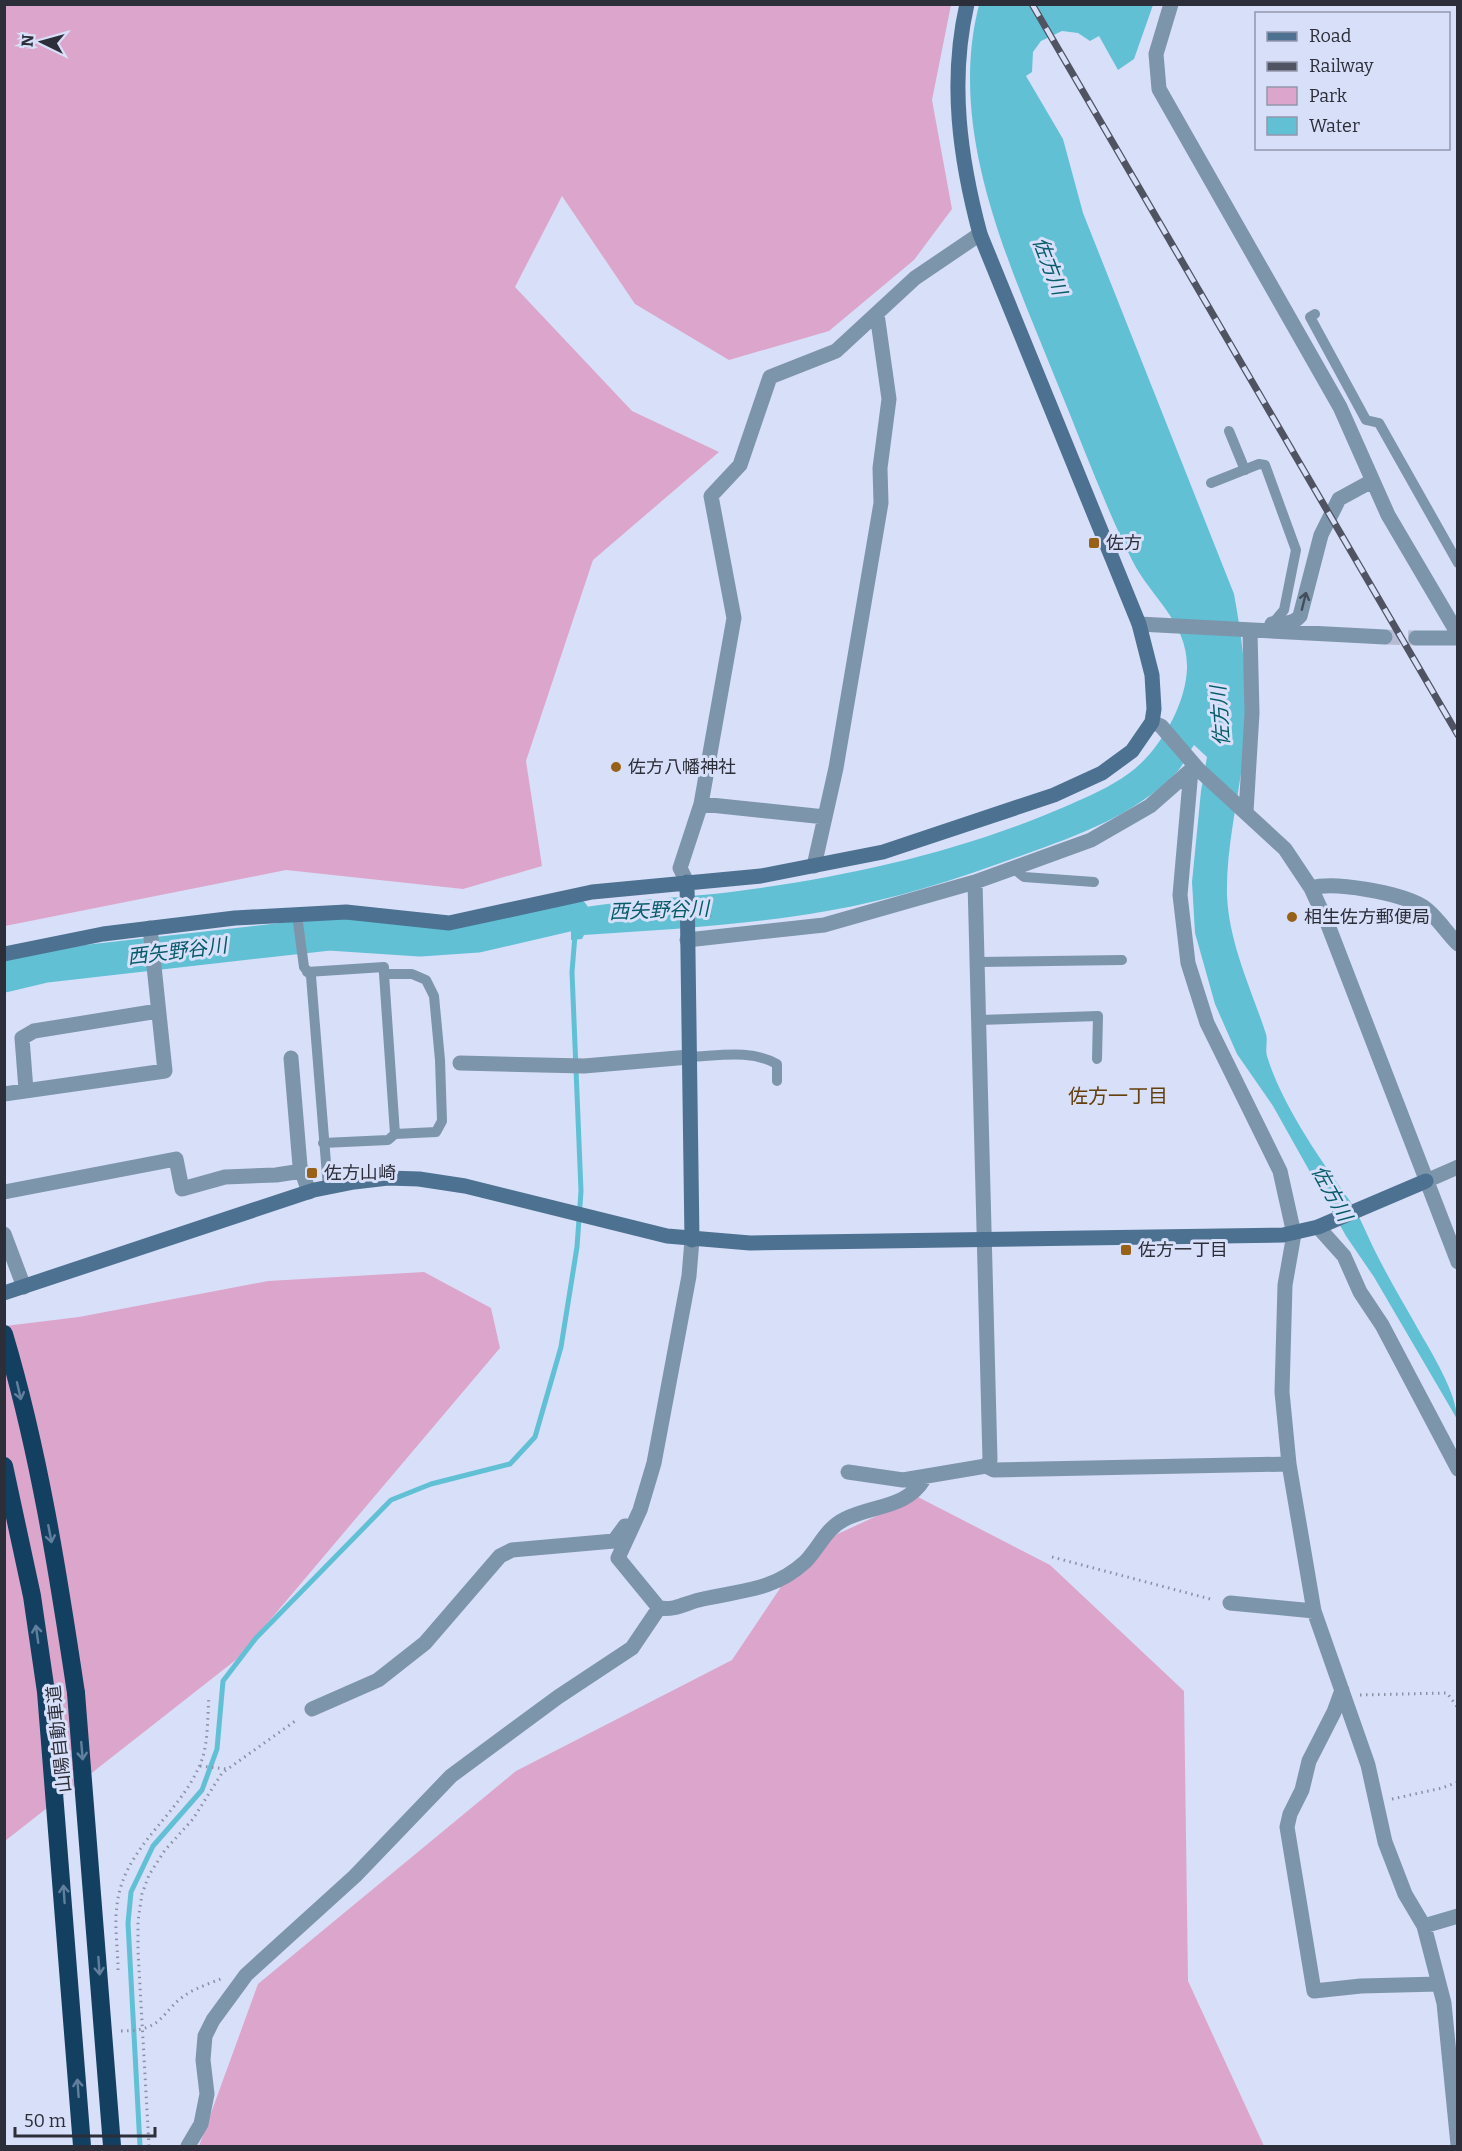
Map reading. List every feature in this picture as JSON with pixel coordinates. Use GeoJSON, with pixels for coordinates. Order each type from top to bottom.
{"type":"FeatureCollection","features":[{"type":"Feature","properties":{"kind":"highway","name":"山陽自動車道"},"geometry":{"type":"LineString","coordinates":[[4,1334],[39,1477],[61,1591],[76,1693],[112,2146]]}},
{"type":"Feature","properties":{"kind":"highway","name":"山陽自動車道"},"geometry":{"type":"LineString","coordinates":[[4,1466],[32,1596],[46,1692],[82,2146]]}},
{"type":"Feature","properties":{"kind":"street"},"geometry":{"type":"LineString","coordinates":[[968,4],[960,44],[958,108],[965,174],[980,234],[1145,624],[1157,724],[1193,766],[1245,810],[1285,849],[1311,888],[1328,926],[1458,1262]]}},
{"type":"Feature","properties":{"kind":"street"},"geometry":{"type":"LineString","coordinates":[[1171,4],[1156,54],[1159,89],[1340,407],[1388,515],[1458,636],[1416,638]]}},
{"type":"Feature","properties":{"kind":"street"},"geometry":{"type":"LineString","coordinates":[[924,1479],[916,1492],[891,1505],[844,1519],[827,1532],[805,1562],[773,1584],[759,1590],[701,1599],[668,1610],[659,1608],[618,1558],[633,1527],[654,1463],[688,1276],[692,1240],[687,882],[680,868],[700,804],[734,618],[711,496],[740,465],[770,377],[836,351],[915,278],[980,234]]}},
{"type":"Feature","properties":{"kind":"street"},"geometry":{"type":"LineString","coordinates":[[814,866],[836,768],[881,503],[880,468],[889,399],[877,314]]}},
{"type":"Feature","properties":{"kind":"street"},"geometry":{"type":"LineString","coordinates":[[1257,630],[1295,622],[1300,616],[1321,535],[1339,499],[1372,481]]}},
{"type":"Feature","properties":{"kind":"street"},"geometry":{"type":"LineString","coordinates":[[1145,624],[1384,637]]}},
{"type":"Feature","properties":{"kind":"street"},"geometry":{"type":"LineString","coordinates":[[1245,810],[1257,630]]}},
{"type":"Feature","properties":{"kind":"street"},"geometry":{"type":"LineString","coordinates":[[4,954],[103,934],[151,934],[235,918],[297,919],[346,912],[449,923],[592,892],[761,876],[814,866],[883,852],[955,830],[1063,791],[1118,763],[1132,752],[1157,724]]}},
{"type":"Feature","properties":{"kind":"street"},"geometry":{"type":"LineString","coordinates":[[687,939],[824,925],[975,882],[1091,840],[1150,806],[1193,766]]}},
{"type":"Feature","properties":{"kind":"street"},"geometry":{"type":"LineString","coordinates":[[1193,766],[1180,895],[1188,963],[1207,1023],[1280,1171],[1294,1234],[1284,1285],[1281,1371],[1289,1464],[1314,1611],[1368,1765],[1385,1842],[1406,1894],[1424,1926],[1444,2003],[1458,2145]]}},
{"type":"Feature","properties":{"kind":"street"},"geometry":{"type":"LineString","coordinates":[[700,804],[825,817]]}},
{"type":"Feature","properties":{"kind":"street"},"geometry":{"type":"LineString","coordinates":[[975,882],[990,1436],[990,1460],[986,1466]]}},
{"type":"Feature","properties":{"kind":"street"},"geometry":{"type":"LineString","coordinates":[[1311,888],[1321,885],[1377,892],[1404,899],[1423,907],[1458,944]]}},
{"type":"Feature","properties":{"kind":"street"},"geometry":{"type":"LineString","coordinates":[[4,1094],[165,1071],[151,934]]}},
{"type":"Feature","properties":{"kind":"street"},"geometry":{"type":"LineString","coordinates":[[26,1090],[22,1038],[34,1031],[158,1011]]}},
{"type":"Feature","properties":{"kind":"street"},"geometry":{"type":"LineString","coordinates":[[460,1063],[577,1066],[689,1057]]}},
{"type":"Feature","properties":{"kind":"street"},"geometry":{"type":"LineString","coordinates":[[291,1058],[302,1171],[309,1192]]}},
{"type":"Feature","properties":{"kind":"street"},"geometry":{"type":"LineString","coordinates":[[4,1192],[176,1159],[182,1189],[225,1177],[276,1175],[302,1171]]}},
{"type":"Feature","properties":{"kind":"street"},"geometry":{"type":"LineString","coordinates":[[4,1293],[309,1192],[372,1179],[419,1179],[465,1186],[692,1240],[734,1244],[1294,1234],[1321,1226],[1458,1167]]}},
{"type":"Feature","properties":{"kind":"street"},"geometry":{"type":"LineString","coordinates":[[1321,1226],[1344,1256],[1360,1292],[1382,1325],[1458,1468]]}},
{"type":"Feature","properties":{"kind":"street"},"geometry":{"type":"LineString","coordinates":[[4,1234],[24,1287]]}},
{"type":"Feature","properties":{"kind":"street"},"geometry":{"type":"LineString","coordinates":[[848,1472],[903,1480],[924,1479],[950,1471],[986,1466],[993,1470],[1289,1464]]}},
{"type":"Feature","properties":{"kind":"street"},"geometry":{"type":"LineString","coordinates":[[312,1709],[378,1680],[425,1643],[500,1556],[512,1550],[614,1541],[625,1526],[633,1527]]}},
{"type":"Feature","properties":{"kind":"street"},"geometry":{"type":"LineString","coordinates":[[1230,1603],[1314,1611]]}},
{"type":"Feature","properties":{"kind":"street"},"geometry":{"type":"LineString","coordinates":[[188,2146],[201,2124],[207,2094],[203,2060],[205,2036],[213,2020],[246,1975],[355,1876],[451,1776],[558,1697],[632,1648],[659,1608]]}},
{"type":"Feature","properties":{"kind":"street"},"geometry":{"type":"LineString","coordinates":[[1343,1693],[1309,1761],[1302,1790],[1290,1814],[1287,1827],[1314,1991],[1361,1986],[1439,1984]]}},
{"type":"Feature","properties":{"kind":"street"},"geometry":{"type":"LineString","coordinates":[[1424,1926],[1458,1916]]}},
{"type":"Feature","properties":{"kind":"lane"},"geometry":{"type":"LineString","coordinates":[[1315,314],[1310,317],[1366,420],[1379,423],[1458,562]]}},
{"type":"Feature","properties":{"kind":"lane"},"geometry":{"type":"LineString","coordinates":[[1229,431],[1245,470]]}},
{"type":"Feature","properties":{"kind":"lane"},"geometry":{"type":"LineString","coordinates":[[1211,483],[1265,465],[1296,550],[1284,610],[1257,630]]}},
{"type":"Feature","properties":{"kind":"lane"},"geometry":{"type":"LineString","coordinates":[[1013,868],[1024,877],[1094,882]]}},
{"type":"Feature","properties":{"kind":"lane"},"geometry":{"type":"LineString","coordinates":[[297,919],[300,945],[310,976],[328,1188]]}},
{"type":"Feature","properties":{"kind":"lane"},"geometry":{"type":"LineString","coordinates":[[977,962],[1122,960]]}},
{"type":"Feature","properties":{"kind":"lane"},"geometry":{"type":"LineString","coordinates":[[308,972],[384,967],[395,1134]]}},
{"type":"Feature","properties":{"kind":"lane"},"geometry":{"type":"LineString","coordinates":[[323,1143],[388,1140],[395,1134],[436,1132],[442,1121],[440,1060],[434,996],[426,980],[412,974],[384,974]]}},
{"type":"Feature","properties":{"kind":"lane"},"geometry":{"type":"LineString","coordinates":[[979,1020],[1098,1016],[1097,1059]]}},
{"type":"Feature","properties":{"kind":"lane"},"geometry":{"type":"LineString","coordinates":[[689,1057],[752,1055],[765,1058],[777,1064],[777,1081]]}},
{"type":"Feature","properties":{"kind":"lane"},"geometry":{"type":"LineString","coordinates":[[440,1060],[460,1063]]}},
{"type":"Feature","properties":{"kind":"path"},"geometry":{"type":"LineString","coordinates":[[709,880],[710,937]]}},
{"type":"Feature","properties":{"kind":"path"},"geometry":{"type":"LineString","coordinates":[[1052,1557],[1181,1593],[1230,1603]]}},
{"type":"Feature","properties":{"kind":"path"},"geometry":{"type":"LineString","coordinates":[[1343,1693],[1447,1693],[1458,1708]]}},
{"type":"Feature","properties":{"kind":"path"},"geometry":{"type":"LineString","coordinates":[[118,1973],[117,1904],[127,1872],[150,1834],[176,1807],[201,1766],[209,1697]]}},
{"type":"Feature","properties":{"kind":"path"},"geometry":{"type":"LineString","coordinates":[[149,2146],[140,2030],[138,1941],[142,1894],[149,1875],[165,1850],[193,1819],[227,1769],[312,1709]]}},
{"type":"Feature","properties":{"kind":"path"},"geometry":{"type":"LineString","coordinates":[[201,1766],[220,1766],[227,1769]]}},
{"type":"Feature","properties":{"kind":"path"},"geometry":{"type":"LineString","coordinates":[[1376,1803],[1442,1788],[1458,1782]]}},
{"type":"Feature","properties":{"kind":"path"},"geometry":{"type":"LineString","coordinates":[[119,2042],[121,2031],[140,2030],[154,2026],[191,1991],[236,1973],[246,1975]]}},
{"type":"Feature","properties":{"kind":"green space"},"geometry":{"type":"Polygon","coordinates":[[[5,4],[951,5],[932,100],[952,209],[914,260],[829,331],[729,360],[635,304],[562,196],[515,287],[632,411],[719,452],[593,560],[526,761],[542,866],[463,889],[286,870],[5,926],[5,4]]]}},
{"type":"Feature","properties":{"kind":"green space"},"geometry":{"type":"Polygon","coordinates":[[[424,1272],[491,1308],[500,1348],[237,1659],[5,1841],[5,1326],[79,1317],[268,1281],[424,1272]]]}},
{"type":"Feature","properties":{"kind":"green space"},"geometry":{"type":"Polygon","coordinates":[[[918,1497],[1050,1565],[1184,1691],[1188,1981],[1264,2146],[199,2146],[258,1984],[516,1771],[732,1660],[807,1548],[918,1497]]]}},
{"type":"Feature","properties":{"kind":"water","name":"佐方川"},"geometry":{"type":"Polygon","coordinates":[[[979,5],[1153,5],[1134,59],[1118,70],[1099,36],[1090,41],[1078,33],[1062,31],[1041,41],[1033,52],[1032,72],[1026,76],[1063,139],[1083,213],[1234,594],[1244,668],[1246,723],[1243,761],[1229,857],[1227,895],[1236,948],[1266,1034],[1267,1056],[1273,1074],[1292,1112],[1354,1207],[1386,1272],[1436,1361],[1453,1397],[1457,1419],[1374,1277],[1346,1236],[1273,1106],[1237,1054],[1215,1004],[1195,933],[1192,882],[1201,791],[1207,757],[1194,745],[1177,772],[1161,787],[1125,812],[1065,840],[902,895],[797,916],[706,926],[584,935],[582,939],[571,940],[571,929],[564,922],[533,929],[528,920],[603,904],[731,892],[818,879],[903,860],[987,836],[1069,805],[1121,779],[1150,754],[1176,713],[1182,698],[1187,668],[1182,637],[1167,611],[1140,574],[1112,517],[1021,294],[989,199],[977,151],[971,102],[971,54],[979,5]]]}},
{"type":"Feature","properties":{"kind":"waterway","name":"西矢野谷川"},"geometry":{"type":"LineString","coordinates":[[4,976],[46,966],[329,934],[420,940],[478,936],[573,914]]}},
{"type":"Feature","properties":{"kind":"waterway"},"geometry":{"type":"LineString","coordinates":[[140,2146],[128,1923],[131,1892],[153,1846],[202,1790],[217,1749],[223,1681],[256,1638],[391,1500],[431,1484],[510,1464],[535,1437],[561,1347],[577,1247],[581,1191],[572,972],[575,935]]}},
{"type":"Feature","properties":{"kind":"tunnel"},"geometry":{"type":"LineString","coordinates":[[1385,637],[1416,638]]}},
{"type":"Feature","properties":{"kind":"railway"},"geometry":{"type":"LineString","coordinates":[[1032,4],[1458,735]]}},
{"type":"Feature","properties":{"kind":"place","name":"佐方"},"geometry":{"type":"Point","coordinates":[1094,543]}},
{"type":"Feature","properties":{"kind":"place","name":"佐方八幡神社"},"geometry":{"type":"Point","coordinates":[616,767]}},
{"type":"Feature","properties":{"kind":"place","name":"相生佐方郵便局"},"geometry":{"type":"Point","coordinates":[1292,917]}},
{"type":"Feature","properties":{"kind":"place","name":"佐方山崎"},"geometry":{"type":"Point","coordinates":[312,1173]}},
{"type":"Feature","properties":{"kind":"place","name":"佐方一丁目"},"geometry":{"type":"Point","coordinates":[1126,1250]}},
{"type":"Feature","properties":{"kind":"district","name":"佐方一丁目"},"geometry":{"type":"Point","coordinates":[1118,1096]}}]}
